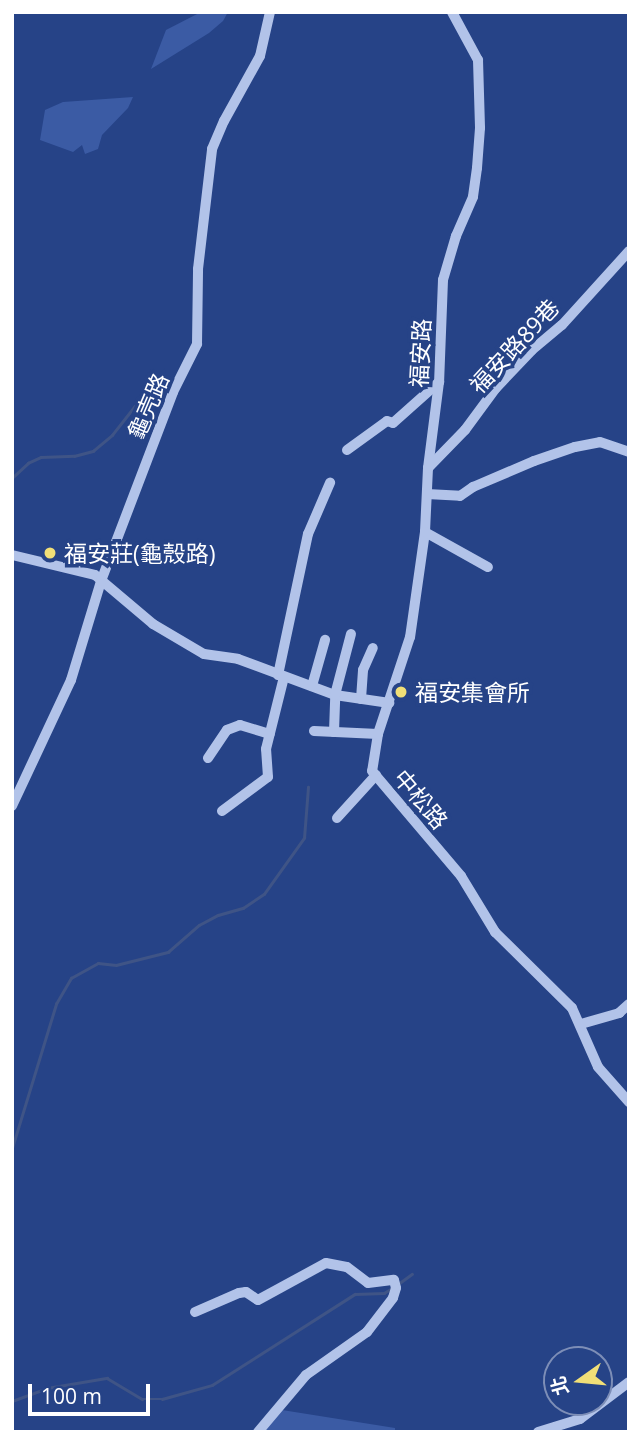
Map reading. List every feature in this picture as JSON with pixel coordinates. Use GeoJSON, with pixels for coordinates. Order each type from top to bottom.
{"type":"FeatureCollection","features":[{"type":"Feature","properties":{"kind":"street","name":"龜壳路"},"geometry":{"type":"LineString","coordinates":[[12,806],[71,680],[101,581],[173,392],[197,344],[198,269],[212,149],[224,121],[260,56],[270,12]]}},
{"type":"Feature","properties":{"kind":"street","name":"福安路"},"geometry":{"type":"LineString","coordinates":[[389,703],[410,638],[425,532],[428,468],[439,382],[443,280],[456,236],[473,197],[480,128],[478,60],[453,12]]}},
{"type":"Feature","properties":{"kind":"street","name":"福安路89巷"},"geometry":{"type":"LineString","coordinates":[[428,468],[466,430],[496,388],[532,350],[562,325],[629,251]]}},
{"type":"Feature","properties":{"kind":"street"},"geometry":{"type":"LineString","coordinates":[[347,450],[387,421],[393,423],[439,382]]}},
{"type":"Feature","properties":{"kind":"street"},"geometry":{"type":"LineString","coordinates":[[427,494],[460,496],[473,487],[534,461],[575,447],[600,442],[629,453]]}},
{"type":"Feature","properties":{"kind":"street"},"geometry":{"type":"LineString","coordinates":[[222,811],[268,777],[265,749],[308,534],[330,483]]}},
{"type":"Feature","properties":{"kind":"street"},"geometry":{"type":"LineString","coordinates":[[425,532],[488,567]]}},
{"type":"Feature","properties":{"kind":"street"},"geometry":{"type":"LineString","coordinates":[[12,555],[85,572],[101,581],[153,624],[204,654],[238,659],[335,695],[389,703]]}},
{"type":"Feature","properties":{"kind":"street"},"geometry":{"type":"LineString","coordinates":[[334,733],[335,695],[351,634]]}},
{"type":"Feature","properties":{"kind":"street"},"geometry":{"type":"LineString","coordinates":[[312,686],[325,640]]}},
{"type":"Feature","properties":{"kind":"street"},"geometry":{"type":"LineString","coordinates":[[361,699],[363,670],[373,648]]}},
{"type":"Feature","properties":{"kind":"street","name":"中松路"},"geometry":{"type":"LineString","coordinates":[[389,703],[371,763],[376,775],[461,876],[495,932],[559,992],[581,1024],[598,1067],[629,1102]]}},
{"type":"Feature","properties":{"kind":"street"},"geometry":{"type":"LineString","coordinates":[[208,758],[227,730],[240,725],[270,734]]}},
{"type":"Feature","properties":{"kind":"street"},"geometry":{"type":"LineString","coordinates":[[314,731],[378,734]]}},
{"type":"Feature","properties":{"kind":"street"},"geometry":{"type":"LineString","coordinates":[[337,818],[376,775]]}},
{"type":"Feature","properties":{"kind":"street"},"geometry":{"type":"LineString","coordinates":[[581,1024],[619,1013],[629,1004]]}},
{"type":"Feature","properties":{"kind":"street"},"geometry":{"type":"LineString","coordinates":[[195,1312],[239,1293],[246,1292],[258,1300],[326,1263],[346,1267],[368,1283],[394,1280],[396,1288],[393,1297],[368,1332],[306,1375],[258,1432]]}},
{"type":"Feature","properties":{"kind":"street"},"geometry":{"type":"LineString","coordinates":[[538,1432],[580,1419],[629,1382]]}},
{"type":"Feature","properties":{"kind":"shaded area"},"geometry":{"type":"Polygon","coordinates":[[[201,12],[228,12],[223,21],[209,33],[151,69],[166,30],[201,12]]]}},
{"type":"Feature","properties":{"kind":"shaded area"},"geometry":{"type":"Polygon","coordinates":[[[133,97],[128,108],[102,135],[98,149],[85,154],[82,145],[73,152],[40,140],[45,110],[63,102],[133,97]]]}},
{"type":"Feature","properties":{"kind":"shaded area"},"geometry":{"type":"Polygon","coordinates":[[[282,1410],[395,1428],[395,1432],[264,1432],[282,1410]]]}},
{"type":"Feature","properties":{"kind":"waterway"},"geometry":{"type":"LineString","coordinates":[[12,478],[28,463],[41,457],[74,456],[93,451],[112,435],[138,402]]}},
{"type":"Feature","properties":{"kind":"waterway"},"geometry":{"type":"LineString","coordinates":[[12,1148],[56,1004],[71,978],[98,963],[116,965],[168,952],[199,925],[218,915],[243,908],[264,894],[304,838],[308,787]]}},
{"type":"Feature","properties":{"kind":"waterway"},"geometry":{"type":"LineString","coordinates":[[398,1284],[412,1274]]}},
{"type":"Feature","properties":{"kind":"waterway"},"geometry":{"type":"LineString","coordinates":[[12,1401],[47,1388],[107,1378],[142,1399],[162,1399],[212,1385],[355,1294],[384,1293],[392,1288]]}},
{"type":"Feature","properties":{"kind":"place","name":"福安莊(龜殼路)"},"geometry":{"type":"Point","coordinates":[50,553]}},
{"type":"Feature","properties":{"kind":"place","name":"福安集會所"},"geometry":{"type":"Point","coordinates":[401,692]}}]}
